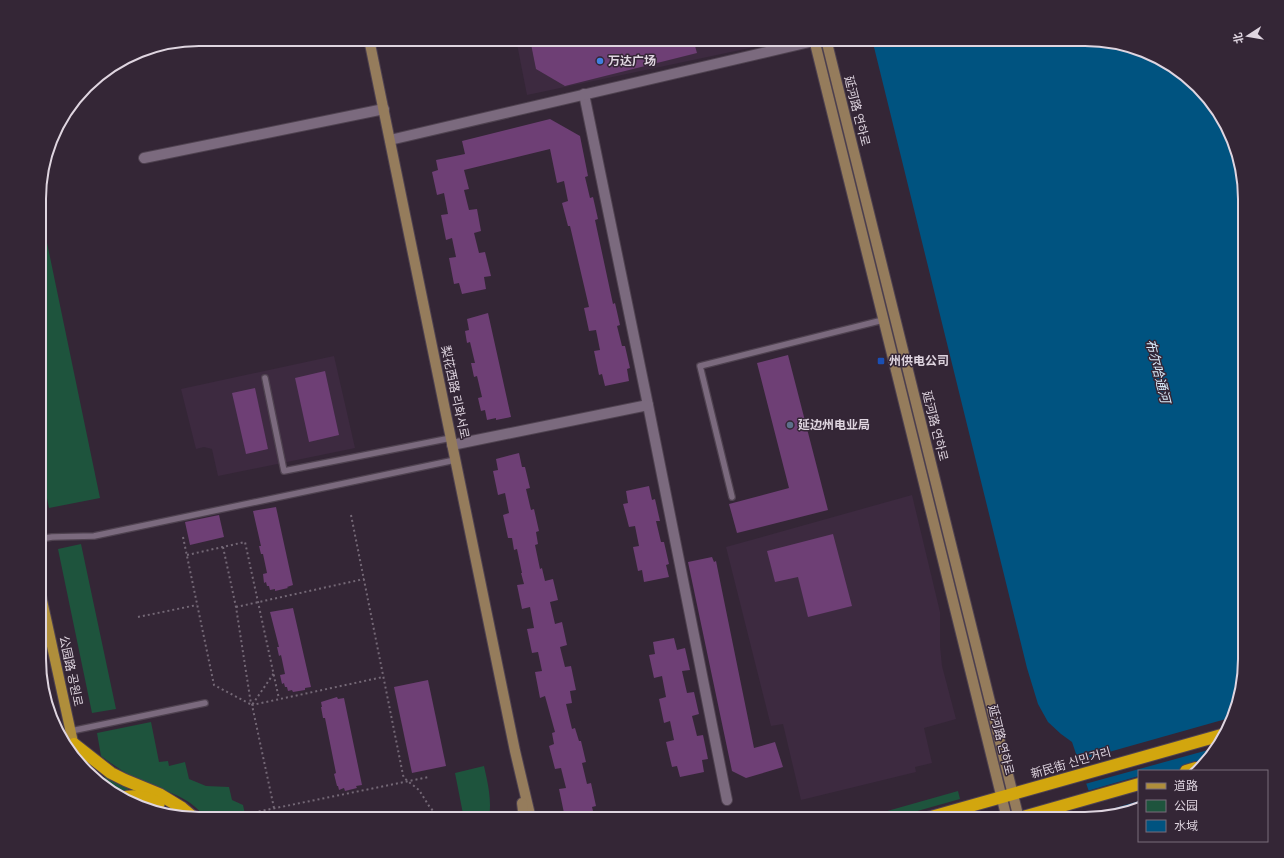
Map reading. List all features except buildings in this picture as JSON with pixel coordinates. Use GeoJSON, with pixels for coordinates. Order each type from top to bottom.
{"type":"FeatureCollection","features":[{"type":"Feature","properties":{"kind":"highway","name":"新民街 신민거리"},"geometry":{"type":"LineString","coordinates":[[948,812],[1216,736]]}},
{"type":"Feature","properties":{"kind":"highway"},"geometry":{"type":"LineString","coordinates":[[78,752],[111,773],[160,794],[186,812]]}},
{"type":"Feature","properties":{"kind":"highway"},"geometry":{"type":"LineString","coordinates":[[1038,812],[1138,784]]}},
{"type":"Feature","properties":{"kind":"highway"},"geometry":{"type":"LineString","coordinates":[[131,796],[150,799],[170,809]]}},
{"type":"Feature","properties":{"kind":"main road","name":"梨花西路 리화서로"},"geometry":{"type":"LineString","coordinates":[[370,46],[515,751],[530,812]]}},
{"type":"Feature","properties":{"kind":"main road","name":"延河路 연하로"},"geometry":{"type":"LineString","coordinates":[[815,46],[883,320],[1013,812]]}},
{"type":"Feature","properties":{"kind":"main road","name":"延河路 연하로"},"geometry":{"type":"LineString","coordinates":[[828,46],[1007,795]]}},
{"type":"Feature","properties":{"kind":"main road","name":"公园路 공원로"},"geometry":{"type":"LineString","coordinates":[[46,618],[74,747]]}},
{"type":"Feature","properties":{"kind":"main road","name":"梨花西路 리화서로"},"geometry":{"type":"LineString","coordinates":[[515,751],[523,812]]}},
{"type":"Feature","properties":{"kind":"street"},"geometry":{"type":"LineString","coordinates":[[390,140],[788,46]]}},
{"type":"Feature","properties":{"kind":"street"},"geometry":{"type":"LineString","coordinates":[[584,94],[727,800]]}},
{"type":"Feature","properties":{"kind":"street"},"geometry":{"type":"LineString","coordinates":[[144,158],[384,109]]}},
{"type":"Feature","properties":{"kind":"street"},"geometry":{"type":"LineString","coordinates":[[452,442],[648,405]]}},
{"type":"Feature","properties":{"kind":"lane"},"geometry":{"type":"LineString","coordinates":[[732,497],[700,366],[883,320]]}},
{"type":"Feature","properties":{"kind":"lane"},"geometry":{"type":"LineString","coordinates":[[265,378],[284,471],[452,442]]}},
{"type":"Feature","properties":{"kind":"lane"},"geometry":{"type":"LineString","coordinates":[[46,538],[94,536],[455,460]]}},
{"type":"Feature","properties":{"kind":"lane"},"geometry":{"type":"LineString","coordinates":[[71,731],[205,703]]}},
{"type":"Feature","properties":{"kind":"path"},"geometry":{"type":"LineString","coordinates":[[351,515],[403,775],[419,790],[434,812]]}},
{"type":"Feature","properties":{"kind":"path"},"geometry":{"type":"LineString","coordinates":[[183,537],[214,685],[252,705],[383,677]]}},
{"type":"Feature","properties":{"kind":"path"},"geometry":{"type":"LineString","coordinates":[[187,555],[245,542],[279,699]]}},
{"type":"Feature","properties":{"kind":"path"},"geometry":{"type":"LineString","coordinates":[[223,547],[236,607],[252,705],[274,808]]}},
{"type":"Feature","properties":{"kind":"path"},"geometry":{"type":"LineString","coordinates":[[236,607],[364,579]]}},
{"type":"Feature","properties":{"kind":"path"},"geometry":{"type":"LineString","coordinates":[[138,617],[197,604]]}},
{"type":"Feature","properties":{"kind":"path"},"geometry":{"type":"LineString","coordinates":[[252,705],[274,673]]}},
{"type":"Feature","properties":{"kind":"path"},"geometry":{"type":"LineString","coordinates":[[256,812],[429,777]]}},
{"type":"Feature","properties":{"kind":"shaded area","name":"万达广场"},"geometry":{"type":"Polygon","coordinates":[[[517,46],[759,46],[527,95],[517,46]]]}},
{"type":"Feature","properties":{"kind":"shaded area"},"geometry":{"type":"Polygon","coordinates":[[[334,356],[355,448],[218,476],[212,449],[204,447],[196,449],[181,389],[334,356]]]}},
{"type":"Feature","properties":{"kind":"shaded area"},"geometry":{"type":"Polygon","coordinates":[[[912,495],[940,612],[940,646],[942,666],[956,719],[924,728],[932,763],[915,767],[916,772],[801,800],[783,724],[771,726],[726,547],[912,495]]]}},
{"type":"Feature","properties":{"kind":"green space"},"geometry":{"type":"Polygon","coordinates":[[[46,238],[100,498],[49,508],[46,493],[46,238]]]}},
{"type":"Feature","properties":{"kind":"green space"},"geometry":{"type":"Polygon","coordinates":[[[81,544],[116,709],[92,713],[58,549],[81,544]]]}},
{"type":"Feature","properties":{"kind":"green space"},"geometry":{"type":"Polygon","coordinates":[[[151,722],[159,762],[168,761],[169,766],[185,762],[189,779],[206,786],[229,787],[232,800],[243,805],[244,812],[201,812],[182,798],[135,778],[101,756],[97,733],[151,722]]]}},
{"type":"Feature","properties":{"kind":"green space"},"geometry":{"type":"Polygon","coordinates":[[[484,766],[490,799],[490,812],[463,812],[455,773],[484,766]]]}},
{"type":"Feature","properties":{"kind":"green space"},"geometry":{"type":"Polygon","coordinates":[[[104,774],[129,787],[128,790],[123,791],[105,780],[104,774]]]}},
{"type":"Feature","properties":{"kind":"green space"},"geometry":{"type":"Polygon","coordinates":[[[958,791],[960,799],[914,812],[884,812],[958,791]]]}},
{"type":"Feature","properties":{"kind":"water","name":"布尔哈通河"},"geometry":{"type":"Polygon","coordinates":[[[874,46],[1095,46],[1134,54],[1153,62],[1170,72],[1186,84],[1200,98],[1222,131],[1233,160],[1238,189],[1238,669],[1230,708],[1222,727],[1212,744],[1190,770],[1138,770],[1138,802],[1124,807],[1096,812],[1072,742],[1048,722],[1038,704],[1027,668],[874,46]]]}},
{"type":"Feature","properties":{"kind":"pier"},"geometry":{"type":"Polygon","coordinates":[[[1225,719],[1207,750],[1085,784],[1077,761],[1225,719]]]}},
{"type":"Feature","properties":{"kind":"pier"},"geometry":{"type":"Polygon","coordinates":[[[1138,776],[1138,801],[1105,811],[1094,812],[1087,791],[1138,776]]]}},
{"type":"Feature","properties":{"kind":"place","name":"万达广场"},"geometry":{"type":"Point","coordinates":[600,61]}},
{"type":"Feature","properties":{"kind":"place","name":"州供电公司"},"geometry":{"type":"Point","coordinates":[881,361]}},
{"type":"Feature","properties":{"kind":"place","name":"延边州电业局"},"geometry":{"type":"Point","coordinates":[790,425]}}]}
